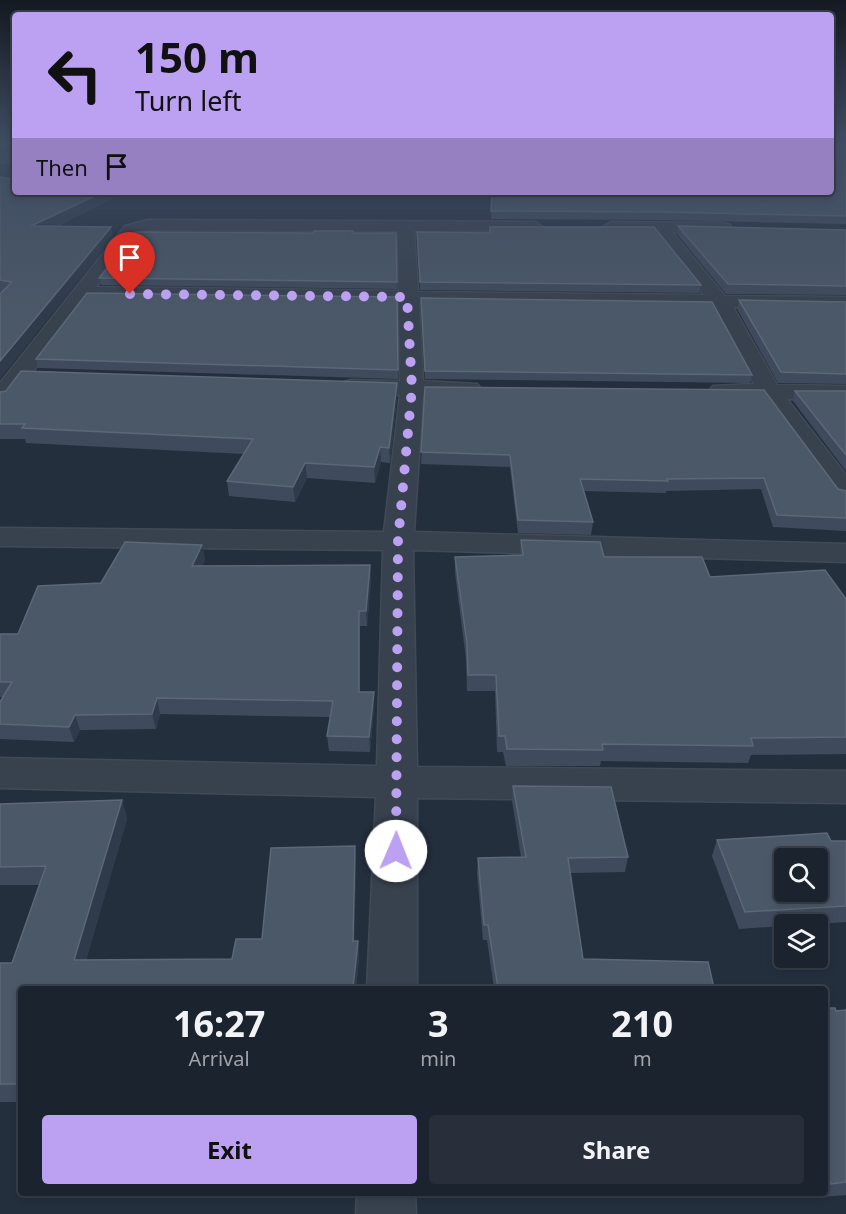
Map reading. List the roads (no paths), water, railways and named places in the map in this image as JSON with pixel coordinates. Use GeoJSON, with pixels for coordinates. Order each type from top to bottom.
{"type":"FeatureCollection","features":[{"type":"Feature","properties":{"kind":"street"},"geometry":{"type":"LineString","coordinates":[[0,399],[84,293],[130,230],[136,227],[148,225],[556,227]]}},
{"type":"Feature","properties":{"kind":"street"},"geometry":{"type":"LineString","coordinates":[[590,227],[740,229]]}},
{"type":"Feature","properties":{"kind":"street"},"geometry":{"type":"LineString","coordinates":[[659,227],[719,301],[770,391],[846,494]]}},
{"type":"Feature","properties":{"kind":"street"},"geometry":{"type":"LineString","coordinates":[[392,986],[397,782],[398,541],[412,388],[406,228]]}},
{"type":"Feature","properties":{"kind":"street"},"geometry":{"type":"LineString","coordinates":[[84,293],[846,303]]}},
{"type":"Feature","properties":{"kind":"street"},"geometry":{"type":"LineString","coordinates":[[18,376],[42,377]]}},
{"type":"Feature","properties":{"kind":"street"},"geometry":{"type":"LineString","coordinates":[[328,386],[495,389]]}},
{"type":"Feature","properties":{"kind":"street"},"geometry":{"type":"LineString","coordinates":[[698,391],[846,393]]}},
{"type":"Feature","properties":{"kind":"street"},"geometry":{"type":"LineString","coordinates":[[0,537],[398,541],[846,553]]}},
{"type":"Feature","properties":{"kind":"street"},"geometry":{"type":"LineString","coordinates":[[0,773],[397,782],[846,787]]}},
{"type":"Feature","properties":{"kind":"street"},"geometry":{"type":"LineString","coordinates":[[386,1196],[386,1214]]}}]}
